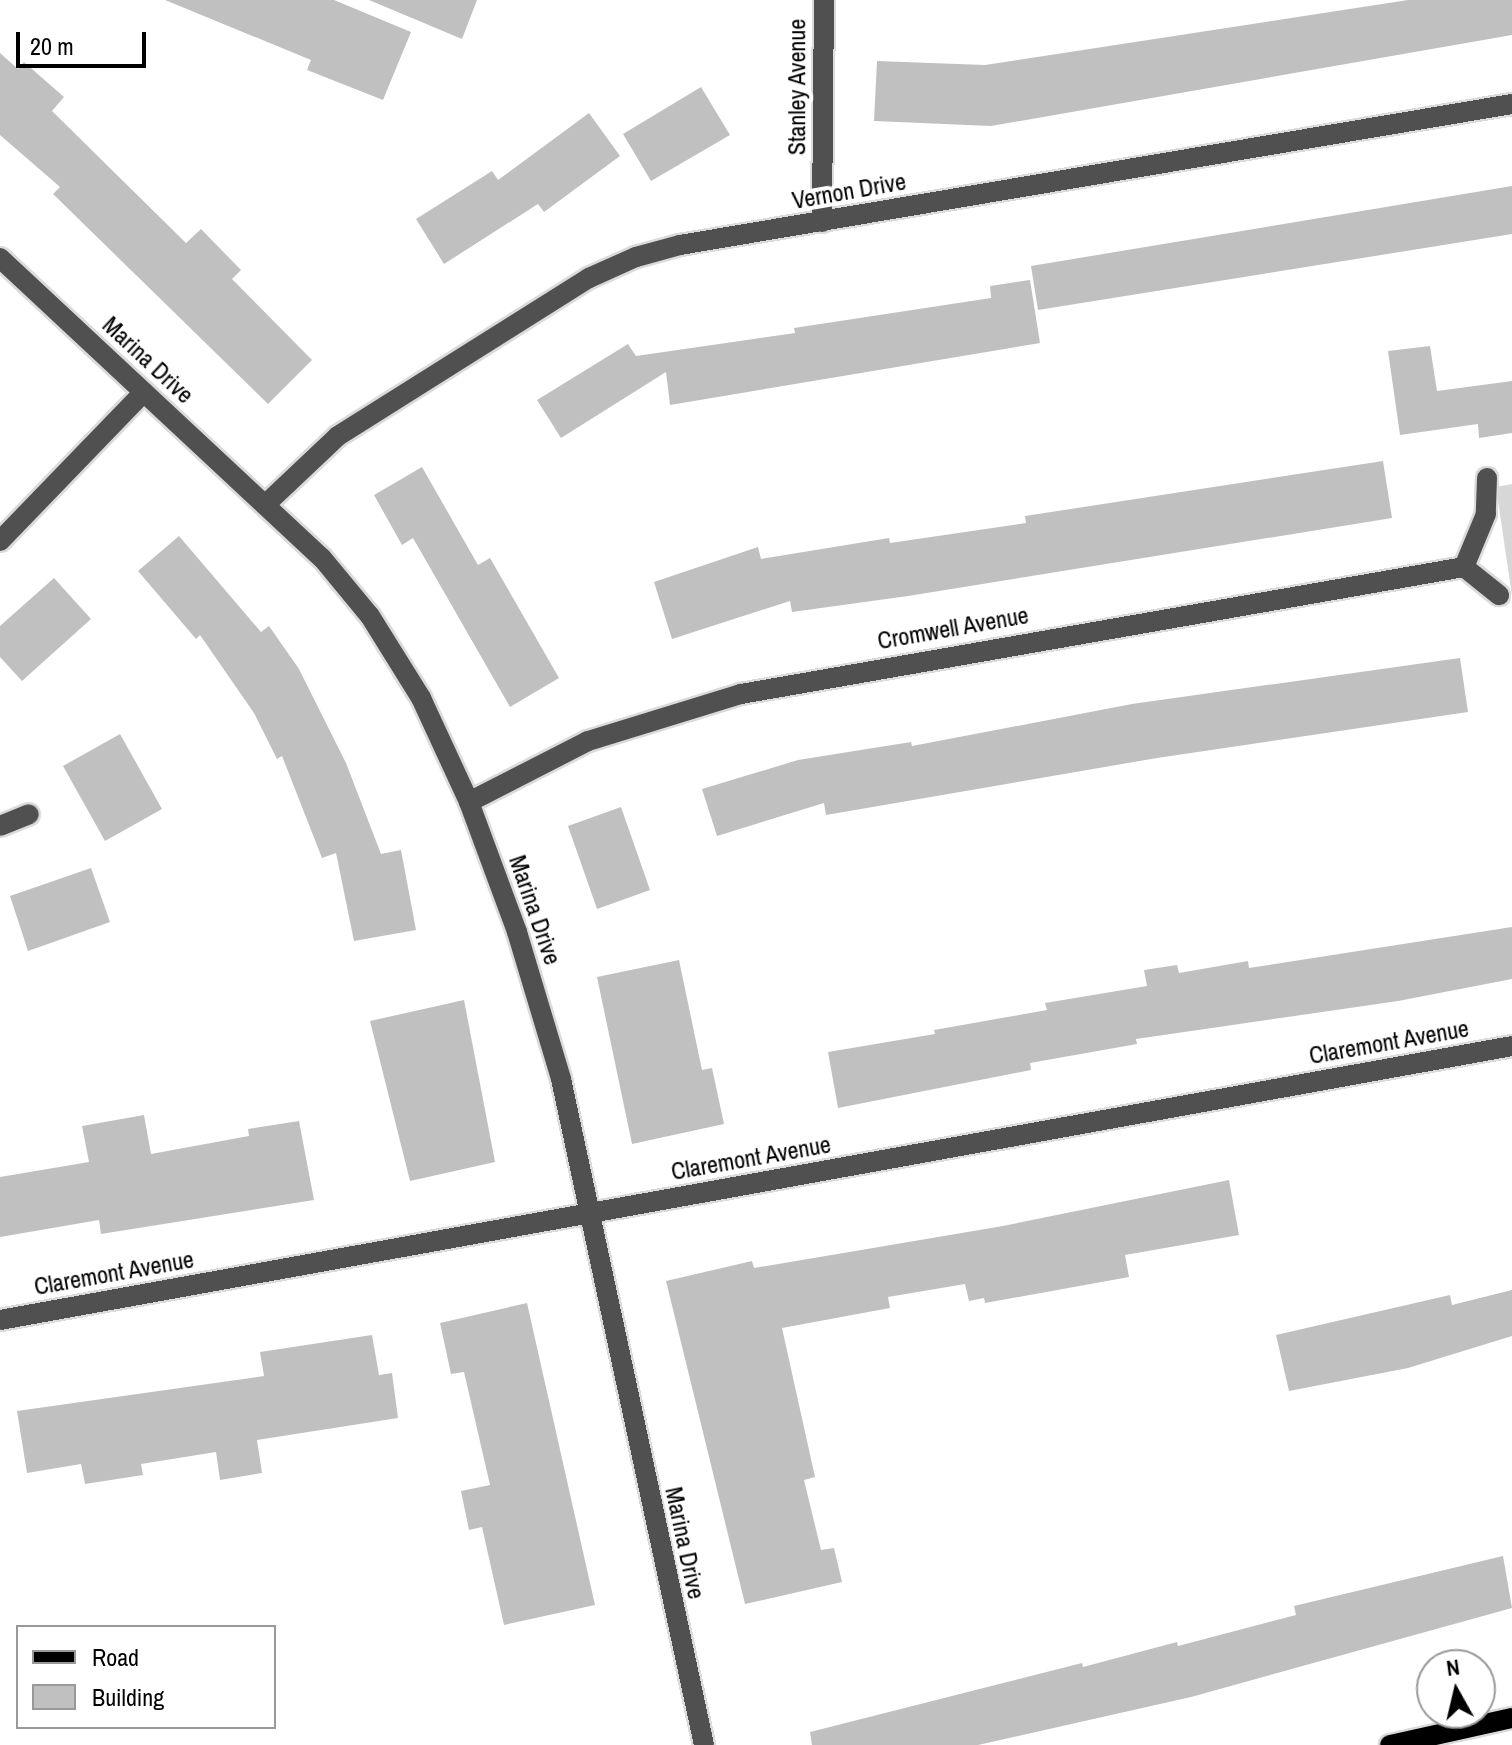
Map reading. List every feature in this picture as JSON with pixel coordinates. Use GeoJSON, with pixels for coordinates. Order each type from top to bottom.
{"type":"FeatureCollection","features":[{"type":"Feature","properties":{"kind":"main road"},"geometry":{"type":"LineString","coordinates":[[1390,1745],[1431,1741],[1512,1718]]}},
{"type":"Feature","properties":{"kind":"street","name":"Stanley Avenue"},"geometry":{"type":"LineString","coordinates":[[822,222],[824,0]]}},
{"type":"Feature","properties":{"kind":"street","name":"Vernon Drive"},"geometry":{"type":"LineString","coordinates":[[266,504],[338,436],[589,278],[680,245],[1512,104]]}},
{"type":"Feature","properties":{"kind":"street","name":"Marina Drive"},"geometry":{"type":"LineString","coordinates":[[0,258],[322,558],[370,616],[421,698],[469,802],[517,932],[561,1079],[593,1213],[660,1555],[704,1745]]}},
{"type":"Feature","properties":{"kind":"street"},"geometry":{"type":"LineString","coordinates":[[0,541],[144,392]]}},
{"type":"Feature","properties":{"kind":"street"},"geometry":{"type":"LineString","coordinates":[[1487,478],[1486,514],[1464,567],[1499,595]]}},
{"type":"Feature","properties":{"kind":"street","name":"Cromwell Avenue"},"geometry":{"type":"LineString","coordinates":[[469,802],[588,741],[741,694],[1464,567]]}},
{"type":"Feature","properties":{"kind":"street"},"geometry":{"type":"LineString","coordinates":[[0,824],[29,814]]}},
{"type":"Feature","properties":{"kind":"street","name":"Claremont Avenue"},"geometry":{"type":"LineString","coordinates":[[0,1320],[1512,1046]]}},
{"type":"Feature","properties":{"kind":"shaded area"},"geometry":{"type":"Polygon","coordinates":[[[1512,484],[1512,596],[1496,487],[1512,484]]]}},
{"type":"Feature","properties":{"kind":"building"},"geometry":{"type":"Polygon","coordinates":[[[165,0],[334,0],[411,32],[383,100],[307,70],[311,60],[165,0]]]}},
{"type":"Feature","properties":{"kind":"building"},"geometry":{"type":"Polygon","coordinates":[[[369,0],[477,0],[462,39],[369,0]]]}},
{"type":"Feature","properties":{"kind":"building"},"geometry":{"type":"Polygon","coordinates":[[[1408,0],[1512,0],[1512,35],[991,126],[874,121],[877,61],[985,65],[1408,0]]]}},
{"type":"Feature","properties":{"kind":"building"},"geometry":{"type":"Polygon","coordinates":[[[0,53],[18,69],[24,62],[64,97],[52,111],[186,243],[201,229],[241,270],[232,279],[312,360],[268,404],[53,194],[60,187],[0,135],[0,53]]]}},
{"type":"Feature","properties":{"kind":"building"},"geometry":{"type":"Polygon","coordinates":[[[701,87],[730,135],[651,181],[623,134],[701,87]]]}},
{"type":"Feature","properties":{"kind":"building"},"geometry":{"type":"Polygon","coordinates":[[[589,113],[620,156],[544,212],[538,204],[444,264],[416,219],[492,171],[498,180],[589,113]]]}},
{"type":"Feature","properties":{"kind":"building"},"geometry":{"type":"Polygon","coordinates":[[[1512,186],[1512,234],[1038,310],[1031,266],[1512,186]]]}},
{"type":"Feature","properties":{"kind":"building"},"geometry":{"type":"Polygon","coordinates":[[[1030,280],[1040,343],[670,405],[666,372],[561,438],[537,400],[628,344],[636,356],[795,333],[794,328],[991,298],[990,286],[1030,280]]]}},
{"type":"Feature","properties":{"kind":"building"},"geometry":{"type":"Polygon","coordinates":[[[1430,346],[1437,391],[1512,381],[1512,433],[1479,438],[1478,424],[1400,435],[1388,351],[1430,346]]]}},
{"type":"Feature","properties":{"kind":"building"},"geometry":{"type":"Polygon","coordinates":[[[1383,461],[1392,518],[792,612],[790,601],[672,639],[654,582],[758,547],[761,559],[889,538],[890,543],[1026,523],[1025,516],[1383,461]]]}},
{"type":"Feature","properties":{"kind":"building"},"geometry":{"type":"Polygon","coordinates":[[[422,467],[478,565],[490,558],[559,678],[510,707],[413,538],[402,545],[374,495],[422,467]]]}},
{"type":"Feature","properties":{"kind":"building"},"geometry":{"type":"Polygon","coordinates":[[[179,536],[261,632],[269,626],[299,669],[346,763],[381,854],[401,850],[416,930],[354,941],[336,853],[322,858],[282,756],[277,759],[254,713],[200,635],[196,639],[138,571],[179,536]]]}},
{"type":"Feature","properties":{"kind":"building"},"geometry":{"type":"Polygon","coordinates":[[[54,578],[91,619],[22,681],[0,657],[0,626],[54,578]]]}},
{"type":"Feature","properties":{"kind":"building"},"geometry":{"type":"Polygon","coordinates":[[[1460,658],[1468,712],[1157,758],[826,815],[824,803],[717,836],[702,789],[798,760],[911,742],[912,746],[1132,704],[1460,658]]]}},
{"type":"Feature","properties":{"kind":"building"},"geometry":{"type":"Polygon","coordinates":[[[120,734],[162,809],[105,841],[63,766],[120,734]]]}},
{"type":"Feature","properties":{"kind":"building"},"geometry":{"type":"Polygon","coordinates":[[[621,807],[650,890],[597,909],[568,826],[621,807]]]}},
{"type":"Feature","properties":{"kind":"building"},"geometry":{"type":"Polygon","coordinates":[[[91,868],[110,922],[28,951],[10,896],[91,868]]]}},
{"type":"Feature","properties":{"kind":"building"},"geometry":{"type":"Polygon","coordinates":[[[1512,927],[1512,979],[1398,1001],[1136,1039],[1137,1044],[1030,1063],[1031,1070],[838,1108],[828,1052],[935,1034],[934,1030],[1047,1010],[1045,1003],[1147,986],[1144,970],[1177,965],[1179,973],[1248,961],[1249,968],[1512,927]]]}},
{"type":"Feature","properties":{"kind":"building"},"geometry":{"type":"Polygon","coordinates":[[[679,960],[702,1070],[712,1068],[724,1124],[632,1144],[597,977],[679,960]]]}},
{"type":"Feature","properties":{"kind":"building"},"geometry":{"type":"Polygon","coordinates":[[[464,1000],[495,1162],[410,1181],[370,1021],[464,1000]]]}},
{"type":"Feature","properties":{"kind":"building"},"geometry":{"type":"Polygon","coordinates":[[[144,1115],[151,1154],[249,1136],[248,1129],[299,1121],[314,1200],[101,1234],[99,1220],[0,1237],[0,1177],[89,1162],[82,1126],[144,1115]]]}},
{"type":"Feature","properties":{"kind":"building"},"geometry":{"type":"Polygon","coordinates":[[[1229,1180],[1239,1235],[1125,1255],[1129,1277],[985,1303],[984,1298],[969,1301],[965,1284],[888,1297],[890,1308],[782,1328],[815,1477],[804,1480],[821,1550],[834,1548],[842,1582],[745,1604],[666,1281],[752,1261],[754,1268],[1003,1226],[1229,1180]]]}},
{"type":"Feature","properties":{"kind":"building"},"geometry":{"type":"Polygon","coordinates":[[[1512,1290],[1512,1336],[1408,1368],[1289,1391],[1276,1335],[1450,1295],[1452,1305],[1512,1290]]]}},
{"type":"Feature","properties":{"kind":"building"},"geometry":{"type":"Polygon","coordinates":[[[527,1303],[595,1605],[504,1625],[482,1527],[469,1530],[461,1491],[490,1485],[464,1372],[451,1374],[440,1323],[527,1303]]]}},
{"type":"Feature","properties":{"kind":"building"},"geometry":{"type":"Polygon","coordinates":[[[372,1335],[379,1375],[392,1373],[398,1418],[257,1440],[262,1473],[220,1480],[216,1452],[141,1464],[143,1475],[85,1484],[81,1464],[27,1473],[17,1411],[264,1376],[260,1352],[372,1335]]]}},
{"type":"Feature","properties":{"kind":"building"},"geometry":{"type":"Polygon","coordinates":[[[1503,1556],[1512,1608],[1191,1697],[978,1745],[812,1745],[810,1732],[1082,1663],[1083,1667],[1177,1642],[1178,1646],[1296,1615],[1294,1606],[1503,1556]]]}}]}
